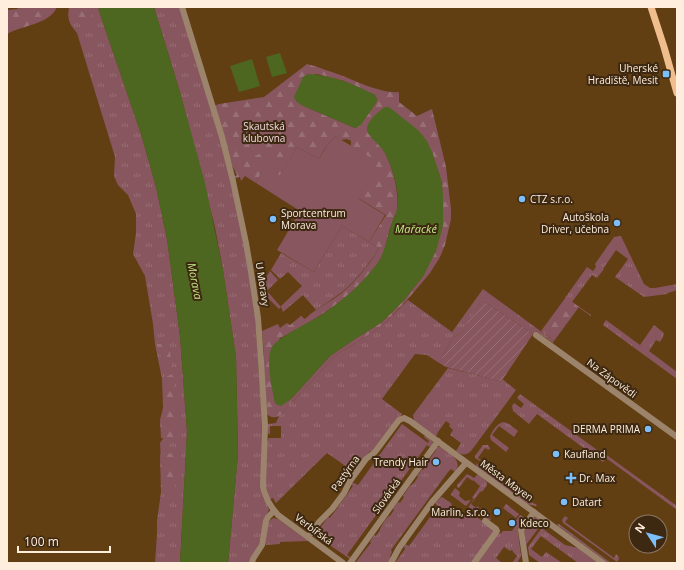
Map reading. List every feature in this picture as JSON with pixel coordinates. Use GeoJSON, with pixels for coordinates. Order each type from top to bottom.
{"type":"FeatureCollection","features":[{"type":"Feature","properties":{"kind":"main road"},"geometry":{"type":"LineString","coordinates":[[651,7],[677,93]]}},
{"type":"Feature","properties":{"kind":"street","name":"U Moravy"},"geometry":{"type":"LineString","coordinates":[[182,7],[222,137],[246,243],[257,312],[261,361],[264,426],[263,486],[264,493],[274,511]]}},
{"type":"Feature","properties":{"kind":"street","name":"Na Zápovědi"},"geometry":{"type":"LineString","coordinates":[[536,335],[677,437]]}},
{"type":"Feature","properties":{"kind":"street","name":"Města Mayen"},"geometry":{"type":"LineString","coordinates":[[399,420],[402,418],[408,419],[603,563]]}},
{"type":"Feature","properties":{"kind":"street","name":"Pastýrna"},"geometry":{"type":"LineString","coordinates":[[308,537],[319,522],[336,504],[366,459],[375,452],[399,420]]}},
{"type":"Feature","properties":{"kind":"street","name":"Slovácká"},"geometry":{"type":"LineString","coordinates":[[350,563],[438,441]]}},
{"type":"Feature","properties":{"kind":"street"},"geometry":{"type":"LineString","coordinates":[[391,563],[399,548],[432,502],[466,463]]}},
{"type":"Feature","properties":{"kind":"street","name":"Verbířská"},"geometry":{"type":"LineString","coordinates":[[274,511],[343,563]]}},
{"type":"Feature","properties":{"kind":"street"},"geometry":{"type":"LineString","coordinates":[[252,563],[262,545],[266,521],[274,511]]}},
{"type":"Feature","properties":{"kind":"street"},"geometry":{"type":"LineString","coordinates":[[526,563],[521,530],[534,512]]}},
{"type":"Feature","properties":{"kind":"street"},"geometry":{"type":"LineString","coordinates":[[474,563],[497,531],[485,521]]}},
{"type":"Feature","properties":{"kind":"green space"},"geometry":{"type":"Polygon","coordinates":[[[20,7],[57,7],[48,18],[7,34],[7,10],[17,9],[20,7]]]}},
{"type":"Feature","properties":{"kind":"green space"},"geometry":{"type":"Polygon","coordinates":[[[69,7],[98,7],[141,134],[156,187],[167,239],[180,336],[187,432],[180,563],[155,563],[157,521],[161,492],[166,493],[160,443],[170,428],[168,380],[162,379],[155,344],[145,276],[133,254],[136,233],[136,214],[128,195],[118,185],[114,176],[115,157],[77,33],[69,21],[69,7]]]}},
{"type":"Feature","properties":{"kind":"green space"},"geometry":{"type":"Polygon","coordinates":[[[74,7],[94,7],[94,9],[90,18],[76,20],[74,7]]]}},
{"type":"Feature","properties":{"kind":"green space"},"geometry":{"type":"Polygon","coordinates":[[[154,7],[181,7],[223,146],[244,240],[255,317],[262,415],[261,487],[269,510],[264,520],[259,544],[250,563],[228,563],[238,454],[236,357],[223,270],[215,227],[180,92],[154,7]]]}},
{"type":"Feature","properties":{"kind":"green space","name":"Skautská klubovna"},"geometry":{"type":"Polygon","coordinates":[[[307,64],[378,89],[399,92],[399,102],[417,116],[432,109],[446,167],[451,209],[451,219],[445,245],[440,257],[430,273],[408,299],[385,323],[337,354],[279,416],[274,417],[267,414],[262,331],[278,324],[280,328],[287,323],[290,325],[301,316],[305,319],[338,296],[354,282],[372,260],[379,248],[369,242],[386,215],[358,198],[372,159],[351,147],[351,141],[347,139],[341,140],[335,136],[325,148],[319,159],[297,147],[279,177],[264,168],[256,183],[245,176],[241,181],[240,177],[234,179],[237,175],[232,165],[214,106],[264,97],[307,64]],[[317,74],[303,77],[296,101],[306,107],[355,128],[360,125],[376,103],[377,99],[375,95],[344,81],[317,74]],[[367,132],[379,144],[385,153],[393,173],[396,188],[397,211],[390,227],[385,249],[372,271],[349,294],[308,323],[280,338],[270,371],[275,403],[291,399],[330,356],[382,322],[404,300],[424,275],[442,183],[432,152],[367,132]]]}},
{"type":"Feature","properties":{"kind":"green space","name":"Skautská klubovna"},"geometry":{"type":"Polygon","coordinates":[[[243,116],[267,117],[267,131],[261,135],[279,176],[297,147],[319,159],[335,136],[373,159],[371,163],[377,167],[359,199],[385,215],[369,242],[342,226],[314,272],[277,250],[300,211],[256,183],[267,161],[263,152],[253,157],[249,144],[239,147],[239,134],[242,134],[243,116]]]}},
{"type":"Feature","properties":{"kind":"green space"},"geometry":{"type":"Polygon","coordinates":[[[342,226],[379,248],[367,266],[353,282],[342,292],[316,310],[303,295],[283,312],[281,307],[302,286],[288,272],[280,279],[271,270],[281,253],[314,272],[342,226]]]}},
{"type":"Feature","properties":{"kind":"green space"},"geometry":{"type":"Polygon","coordinates":[[[621,236],[644,284],[650,288],[655,288],[677,284],[677,290],[667,294],[644,297],[615,277],[628,259],[616,250],[597,278],[592,275],[572,302],[591,316],[565,298],[587,267],[593,271],[596,267],[595,264],[614,237],[621,236]]]}},
{"type":"Feature","properties":{"kind":"green space"},"geometry":{"type":"Polygon","coordinates":[[[270,271],[278,280],[267,291],[281,307],[279,309],[259,289],[270,271]]]}},
{"type":"Feature","properties":{"kind":"green space"},"geometry":{"type":"Polygon","coordinates":[[[483,289],[554,341],[553,343],[536,331],[533,334],[485,302],[480,303],[461,334],[453,337],[439,363],[427,355],[415,354],[382,399],[402,414],[374,450],[372,452],[370,451],[354,472],[327,453],[276,503],[273,498],[270,499],[265,485],[267,441],[269,438],[281,438],[281,426],[270,426],[270,435],[268,433],[268,424],[276,423],[279,416],[337,354],[385,323],[408,300],[452,332],[483,289]]]}},
{"type":"Feature","properties":{"kind":"green space"},"geometry":{"type":"Polygon","coordinates":[[[566,297],[579,307],[554,341],[541,331],[566,297]]]}},
{"type":"Feature","properties":{"kind":"green space"},"geometry":{"type":"Polygon","coordinates":[[[482,302],[485,302],[533,334],[501,382],[446,367],[439,363],[453,337],[461,334],[472,314],[482,302]]]}},
{"type":"Feature","properties":{"kind":"green space"},"geometry":{"type":"Polygon","coordinates":[[[606,320],[640,345],[654,325],[664,333],[660,342],[656,340],[649,351],[677,372],[677,379],[603,325],[606,320]]]}},
{"type":"Feature","properties":{"kind":"green space"},"geometry":{"type":"Polygon","coordinates":[[[155,344],[165,344],[170,349],[171,368],[161,371],[161,358],[157,345],[155,344]]]}},
{"type":"Feature","properties":{"kind":"green space"},"geometry":{"type":"Polygon","coordinates":[[[448,368],[501,382],[502,379],[516,390],[471,451],[465,454],[456,451],[461,443],[450,435],[453,430],[449,426],[450,424],[446,421],[436,437],[414,421],[413,415],[448,368]]]}},
{"type":"Feature","properties":{"kind":"green space"},"geometry":{"type":"Polygon","coordinates":[[[172,374],[174,380],[174,397],[176,401],[178,420],[177,430],[174,438],[161,438],[160,420],[163,408],[162,379],[172,374]]]}},
{"type":"Feature","properties":{"kind":"green space"},"geometry":{"type":"Polygon","coordinates":[[[520,394],[677,506],[677,510],[606,458],[603,462],[537,414],[529,424],[513,411],[512,406],[514,403],[521,408],[524,404],[517,398],[520,394]]]}},
{"type":"Feature","properties":{"kind":"green space"},"geometry":{"type":"Polygon","coordinates":[[[504,422],[518,431],[514,437],[499,426],[492,435],[509,448],[506,452],[491,440],[490,436],[497,425],[504,422]]]}},
{"type":"Feature","properties":{"kind":"green space"},"geometry":{"type":"Polygon","coordinates":[[[402,424],[428,443],[429,441],[424,437],[425,436],[433,443],[430,447],[427,445],[347,555],[350,559],[312,533],[314,530],[317,532],[328,517],[330,518],[353,486],[350,484],[352,482],[358,485],[402,424]]]}},
{"type":"Feature","properties":{"kind":"green space"},"geometry":{"type":"Polygon","coordinates":[[[483,445],[488,445],[490,448],[489,450],[485,448],[478,458],[481,460],[480,461],[475,458],[475,456],[483,445]]]}},
{"type":"Feature","properties":{"kind":"green space"},"geometry":{"type":"Polygon","coordinates":[[[437,447],[440,447],[454,457],[458,464],[455,472],[451,469],[448,472],[391,550],[391,558],[388,563],[352,563],[355,561],[356,562],[371,543],[370,542],[374,535],[376,536],[398,502],[400,503],[409,487],[414,483],[422,469],[423,470],[428,464],[427,463],[437,447]]]}},
{"type":"Feature","properties":{"kind":"green space"},"geometry":{"type":"Polygon","coordinates":[[[173,453],[177,465],[175,489],[167,493],[161,493],[160,455],[173,453]]]}},
{"type":"Feature","properties":{"kind":"green space"},"geometry":{"type":"Polygon","coordinates":[[[476,463],[524,499],[537,505],[527,504],[477,467],[476,463]]]}},
{"type":"Feature","properties":{"kind":"green space"},"geometry":{"type":"Polygon","coordinates":[[[467,474],[474,478],[478,474],[487,482],[487,485],[482,492],[480,492],[471,504],[476,508],[478,506],[479,508],[476,512],[469,508],[469,506],[474,499],[472,498],[480,486],[467,477],[459,488],[457,487],[457,485],[467,474]]]}},
{"type":"Feature","properties":{"kind":"green space"},"geometry":{"type":"Polygon","coordinates":[[[455,488],[460,492],[459,496],[465,501],[471,500],[466,506],[451,495],[455,488]]]}},
{"type":"Feature","properties":{"kind":"green space"},"geometry":{"type":"Polygon","coordinates":[[[442,497],[451,503],[452,506],[450,509],[454,512],[457,509],[466,516],[470,512],[500,534],[503,531],[512,531],[517,524],[515,522],[520,515],[525,518],[518,529],[521,556],[517,563],[512,563],[517,556],[513,551],[510,551],[504,547],[496,558],[501,562],[500,563],[395,563],[405,549],[405,544],[409,546],[438,506],[435,503],[442,497]]]}},
{"type":"Feature","properties":{"kind":"green space"},"geometry":{"type":"Polygon","coordinates":[[[506,504],[519,514],[516,518],[503,508],[506,504]]]}},
{"type":"Feature","properties":{"kind":"green space"},"geometry":{"type":"Polygon","coordinates":[[[481,508],[491,516],[489,518],[491,519],[489,522],[477,513],[481,508]]]}},
{"type":"Feature","properties":{"kind":"green space"},"geometry":{"type":"Polygon","coordinates":[[[565,516],[568,518],[565,522],[614,558],[616,554],[619,559],[617,562],[563,523],[562,520],[565,516]]]}},
{"type":"Feature","properties":{"kind":"green space"},"geometry":{"type":"Polygon","coordinates":[[[535,517],[543,522],[526,545],[524,529],[531,519],[535,517]]]}},
{"type":"Feature","properties":{"kind":"green space"},"geometry":{"type":"Polygon","coordinates":[[[273,518],[278,519],[308,541],[280,542],[280,544],[266,545],[267,526],[273,518]]]}},
{"type":"Feature","properties":{"kind":"green space"},"geometry":{"type":"Polygon","coordinates":[[[558,524],[611,563],[608,563],[557,525],[558,524]]]}},
{"type":"Feature","properties":{"kind":"green space"},"geometry":{"type":"Polygon","coordinates":[[[541,529],[565,545],[578,548],[598,563],[578,563],[541,536],[531,549],[542,557],[546,552],[561,562],[540,563],[529,555],[528,547],[541,529]]]}},
{"type":"Feature","properties":{"kind":"water","name":"Morava"},"geometry":{"type":"Polygon","coordinates":[[[98,7],[154,7],[180,92],[205,183],[223,270],[236,357],[238,454],[228,563],[180,563],[187,431],[180,336],[167,239],[156,187],[141,134],[98,7]]]}},
{"type":"Feature","properties":{"kind":"water"},"geometry":{"type":"Polygon","coordinates":[[[280,53],[287,73],[272,77],[266,57],[280,53]]]}},
{"type":"Feature","properties":{"kind":"water"},"geometry":{"type":"Polygon","coordinates":[[[252,59],[260,86],[239,92],[230,66],[252,59]]]}},
{"type":"Feature","properties":{"kind":"water"},"geometry":{"type":"Polygon","coordinates":[[[308,74],[334,78],[359,87],[375,95],[377,99],[376,103],[360,126],[355,128],[301,105],[294,97],[303,77],[308,74]]]}},
{"type":"Feature","properties":{"kind":"water","name":"Mařacké"},"geometry":{"type":"Polygon","coordinates":[[[385,107],[389,107],[418,130],[427,141],[432,152],[442,183],[443,196],[443,226],[436,251],[424,275],[404,300],[382,322],[330,356],[291,399],[281,406],[278,405],[275,403],[269,369],[271,349],[279,340],[320,316],[343,299],[370,272],[380,259],[383,251],[396,213],[398,195],[391,166],[385,153],[369,135],[367,127],[376,114],[385,107]]]}},
{"type":"Feature","properties":{"kind":"place","name":"Uherské Hradiště, Mesit"},"geometry":{"type":"Point","coordinates":[666,74]}},
{"type":"Feature","properties":{"kind":"place","name":"CTZ s.r.o."},"geometry":{"type":"Point","coordinates":[522,199]}},
{"type":"Feature","properties":{"kind":"place","name":"Sportcentrum Morava"},"geometry":{"type":"Point","coordinates":[273,219]}},
{"type":"Feature","properties":{"kind":"place","name":"Autoškola Driver, učebna"},"geometry":{"type":"Point","coordinates":[617,223]}},
{"type":"Feature","properties":{"kind":"place","name":"DERMA PRIMA"},"geometry":{"type":"Point","coordinates":[648,429]}},
{"type":"Feature","properties":{"kind":"place","name":"Kaufland"},"geometry":{"type":"Point","coordinates":[556,454]}},
{"type":"Feature","properties":{"kind":"place","name":"Trendy Hair"},"geometry":{"type":"Point","coordinates":[436,462]}},
{"type":"Feature","properties":{"kind":"place","name":"Dr. Max"},"geometry":{"type":"Point","coordinates":[571,478]}},
{"type":"Feature","properties":{"kind":"place","name":"Datart"},"geometry":{"type":"Point","coordinates":[564,502]}},
{"type":"Feature","properties":{"kind":"place","name":"Marlin, s.r.o."},"geometry":{"type":"Point","coordinates":[497,512]}},
{"type":"Feature","properties":{"kind":"place","name":"Kdeco"},"geometry":{"type":"Point","coordinates":[512,523]}}]}
